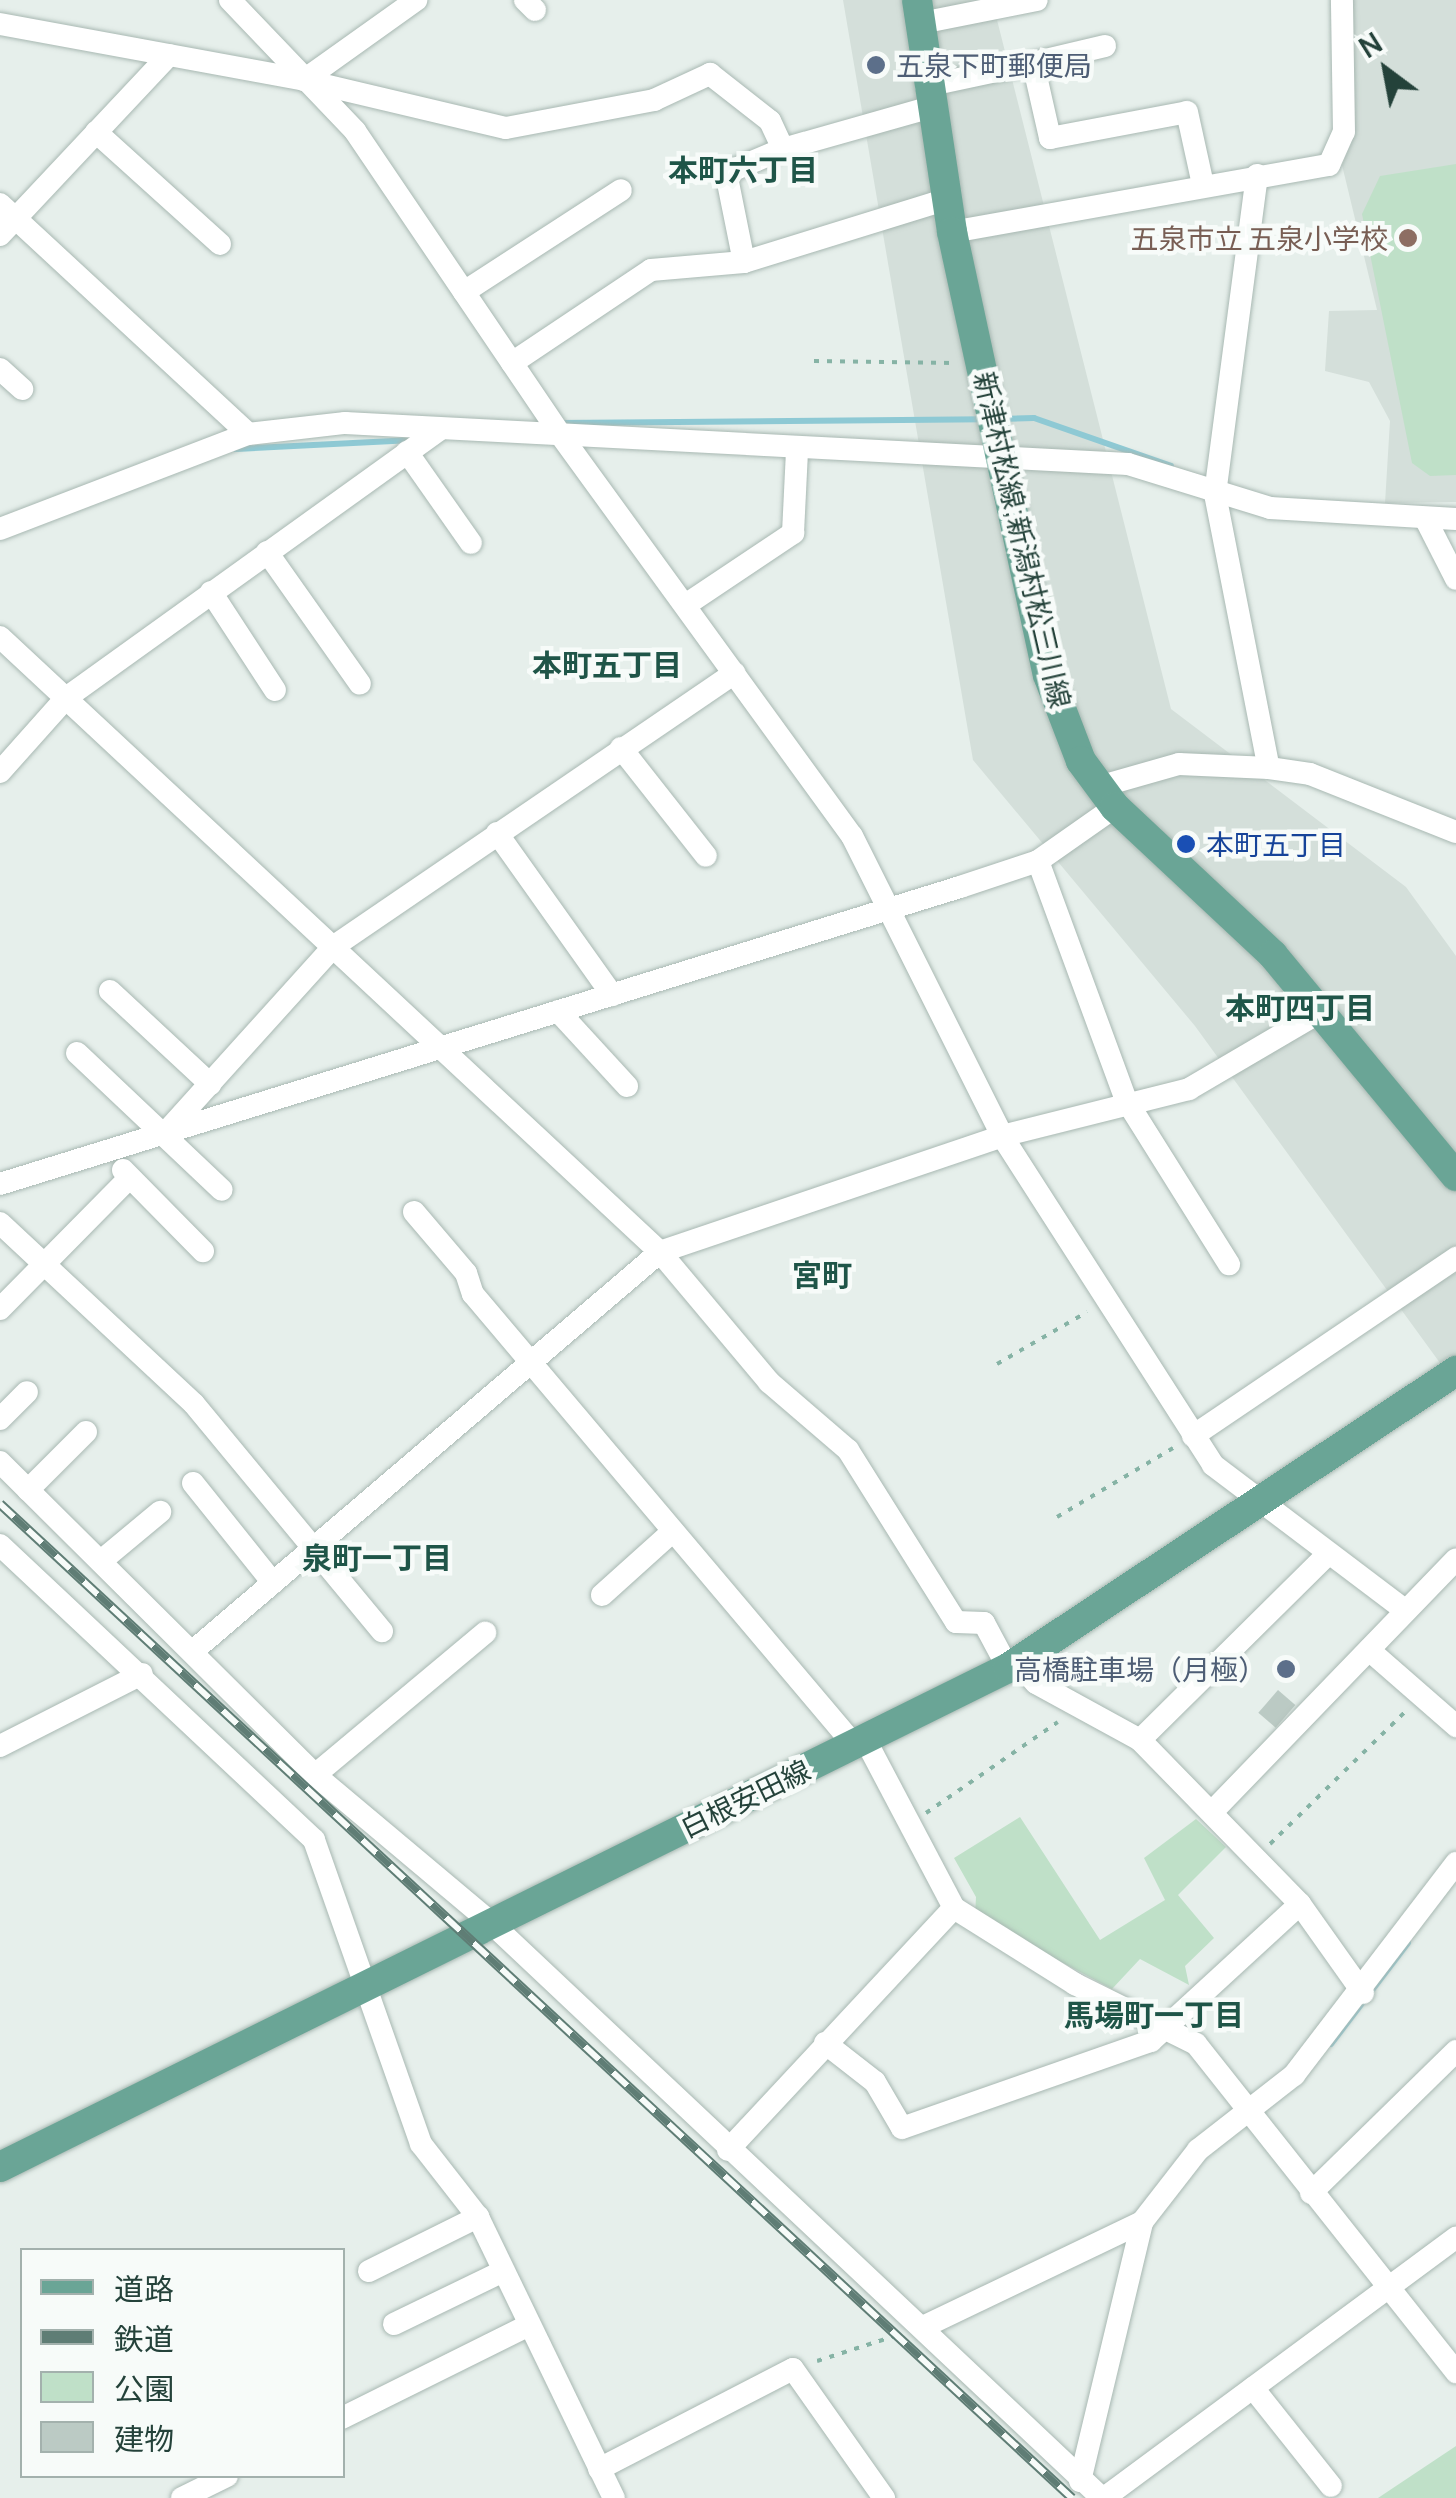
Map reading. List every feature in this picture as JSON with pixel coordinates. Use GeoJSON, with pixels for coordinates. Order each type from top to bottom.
{"type":"FeatureCollection","features":[{"type":"Feature","properties":{"kind":"main road","name":"新津村松線;新潟村松三川線"},"geometry":{"type":"LineString","coordinates":[[919,11],[928,97],[952,232],[1048,675],[1107,796],[1322,1011],[1456,1176]]}},
{"type":"Feature","properties":{"kind":"main road","name":"白根安田線"},"geometry":{"type":"LineString","coordinates":[[0,2167],[489,1920],[861,1743],[1012,1664],[1456,1371]]}},
{"type":"Feature","properties":{"kind":"street"},"geometry":{"type":"LineString","coordinates":[[230,0],[356,132],[562,438],[852,836],[1002,1136],[1104,1302],[1193,1436],[1255,1504],[1405,1610]]}},
{"type":"Feature","properties":{"kind":"street"},"geometry":{"type":"LineString","coordinates":[[304,80],[416,0]]}},
{"type":"Feature","properties":{"kind":"street"},"geometry":{"type":"LineString","coordinates":[[919,11],[1037,0]]}},
{"type":"Feature","properties":{"kind":"street"},"geometry":{"type":"LineString","coordinates":[[952,232],[1257,175],[1330,166],[1342,146],[1342,0]]}},
{"type":"Feature","properties":{"kind":"street"},"geometry":{"type":"LineString","coordinates":[[0,24],[304,80],[506,128],[654,100],[710,74],[770,121],[783,149]]}},
{"type":"Feature","properties":{"kind":"street"},"geometry":{"type":"LineString","coordinates":[[744,262],[726,173],[928,97],[1033,62],[1104,46]]}},
{"type":"Feature","properties":{"kind":"street"},"geometry":{"type":"LineString","coordinates":[[169,54],[96,132],[5,219],[248,434]]}},
{"type":"Feature","properties":{"kind":"street"},"geometry":{"type":"LineString","coordinates":[[1033,62],[1050,138],[1187,112],[1203,185]]}},
{"type":"Feature","properties":{"kind":"street"},"geometry":{"type":"LineString","coordinates":[[96,132],[220,244]]}},
{"type":"Feature","properties":{"kind":"street"},"geometry":{"type":"LineString","coordinates":[[1257,175],[1215,494],[1269,768]]}},
{"type":"Feature","properties":{"kind":"street"},"geometry":{"type":"LineString","coordinates":[[464,292],[622,190]]}},
{"type":"Feature","properties":{"kind":"street"},"geometry":{"type":"LineString","coordinates":[[512,363],[651,270],[744,262],[947,199]]}},
{"type":"Feature","properties":{"kind":"street"},"geometry":{"type":"LineString","coordinates":[[0,369],[22,390]]}},
{"type":"Feature","properties":{"kind":"street"},"geometry":{"type":"LineString","coordinates":[[0,529],[248,434],[345,423],[1004,462],[1128,464],[1270,508],[1456,519]]}},
{"type":"Feature","properties":{"kind":"street"},"geometry":{"type":"LineString","coordinates":[[0,772],[66,698],[439,430]]}},
{"type":"Feature","properties":{"kind":"street"},"geometry":{"type":"LineString","coordinates":[[686,604],[793,533],[797,450]]}},
{"type":"Feature","properties":{"kind":"street"},"geometry":{"type":"LineString","coordinates":[[407,452],[470,543]]}},
{"type":"Feature","properties":{"kind":"street"},"geometry":{"type":"LineString","coordinates":[[1426,520],[1456,579]]}},
{"type":"Feature","properties":{"kind":"street"},"geometry":{"type":"LineString","coordinates":[[268,552],[360,684]]}},
{"type":"Feature","properties":{"kind":"street"},"geometry":{"type":"LineString","coordinates":[[211,592],[275,690]]}},
{"type":"Feature","properties":{"kind":"street"},"geometry":{"type":"LineString","coordinates":[[0,637],[660,1252],[769,1382],[848,1450],[956,1622],[984,1623],[1012,1664],[1140,1740],[1300,1904],[1364,1994]]}},
{"type":"Feature","properties":{"kind":"street"},"geometry":{"type":"LineString","coordinates":[[165,1133],[332,947],[734,672]]}},
{"type":"Feature","properties":{"kind":"street"},"geometry":{"type":"LineString","coordinates":[[621,748],[706,856]]}},
{"type":"Feature","properties":{"kind":"street"},"geometry":{"type":"LineString","coordinates":[[0,1184],[444,1051],[884,904],[1038,861],[1107,796],[1179,764],[1310,774],[1456,832]]}},
{"type":"Feature","properties":{"kind":"street"},"geometry":{"type":"LineString","coordinates":[[497,833],[612,995]]}},
{"type":"Feature","properties":{"kind":"street"},"geometry":{"type":"LineString","coordinates":[[1038,861],[1126,1100],[1229,1264]]}},
{"type":"Feature","properties":{"kind":"street"},"geometry":{"type":"LineString","coordinates":[[110,991],[210,1084]]}},
{"type":"Feature","properties":{"kind":"street"},"geometry":{"type":"LineString","coordinates":[[558,1010],[627,1086]]}},
{"type":"Feature","properties":{"kind":"street"},"geometry":{"type":"LineString","coordinates":[[192,1652],[660,1252],[1002,1136],[1126,1100],[1188,1090],[1322,1011]]}},
{"type":"Feature","properties":{"kind":"street"},"geometry":{"type":"LineString","coordinates":[[78,1053],[222,1190]]}},
{"type":"Feature","properties":{"kind":"street"},"geometry":{"type":"LineString","coordinates":[[115,1148],[127,1180],[202,1251]]}},
{"type":"Feature","properties":{"kind":"street"},"geometry":{"type":"LineString","coordinates":[[0,1309],[127,1180]]}},
{"type":"Feature","properties":{"kind":"street"},"geometry":{"type":"LineString","coordinates":[[414,1212],[672,1532],[861,1743],[954,1908],[1076,1984],[1175,2027],[1222,2070],[1244,2108],[1456,2372]]}},
{"type":"Feature","properties":{"kind":"street"},"geometry":{"type":"LineString","coordinates":[[0,1222],[194,1404],[382,1631]]}},
{"type":"Feature","properties":{"kind":"street"},"geometry":{"type":"LineString","coordinates":[[1193,1436],[1456,1258]]}},
{"type":"Feature","properties":{"kind":"street"},"geometry":{"type":"LineString","coordinates":[[0,1419],[28,1392]]}},
{"type":"Feature","properties":{"kind":"street"},"geometry":{"type":"LineString","coordinates":[[28,1490],[86,1432]]}},
{"type":"Feature","properties":{"kind":"street"},"geometry":{"type":"LineString","coordinates":[[0,1462],[315,1775],[489,1920],[728,2150],[923,2326],[1103,2498],[1456,2238]]}},
{"type":"Feature","properties":{"kind":"street"},"geometry":{"type":"LineString","coordinates":[[193,1482],[274,1583]]}},
{"type":"Feature","properties":{"kind":"street"},"geometry":{"type":"LineString","coordinates":[[101,1561],[160,1512]]}},
{"type":"Feature","properties":{"kind":"street"},"geometry":{"type":"LineString","coordinates":[[602,1595],[672,1532]]}},
{"type":"Feature","properties":{"kind":"street"},"geometry":{"type":"LineString","coordinates":[[0,1545],[304,1824],[421,2144],[478,2218],[527,2326],[614,2498]]}},
{"type":"Feature","properties":{"kind":"street"},"geometry":{"type":"LineString","coordinates":[[1140,1740],[1325,1557]]}},
{"type":"Feature","properties":{"kind":"street"},"geometry":{"type":"LineString","coordinates":[[1212,1812],[1456,1560]]}},
{"type":"Feature","properties":{"kind":"street"},"geometry":{"type":"LineString","coordinates":[[315,1775],[486,1633]]}},
{"type":"Feature","properties":{"kind":"street"},"geometry":{"type":"LineString","coordinates":[[1369,1650],[1456,1726]]}},
{"type":"Feature","properties":{"kind":"street"},"geometry":{"type":"LineString","coordinates":[[0,1746],[142,1674]]}},
{"type":"Feature","properties":{"kind":"street"},"geometry":{"type":"LineString","coordinates":[[923,2326],[1142,2222],[1244,2108],[1294,2075],[1364,1994],[1456,1863]]}},
{"type":"Feature","properties":{"kind":"street"},"geometry":{"type":"LineString","coordinates":[[825,2043],[876,2082],[902,2128],[1175,2027],[1300,1904]]}},
{"type":"Feature","properties":{"kind":"street"},"geometry":{"type":"LineString","coordinates":[[728,2150],[954,1908]]}},
{"type":"Feature","properties":{"kind":"street"},"geometry":{"type":"LineString","coordinates":[[1311,2193],[1456,2051]]}},
{"type":"Feature","properties":{"kind":"street"},"geometry":{"type":"LineString","coordinates":[[369,2271],[478,2218]]}},
{"type":"Feature","properties":{"kind":"street"},"geometry":{"type":"LineString","coordinates":[[1080,2480],[1142,2222]]}},
{"type":"Feature","properties":{"kind":"street"},"geometry":{"type":"LineString","coordinates":[[394,2324],[501,2272]]}},
{"type":"Feature","properties":{"kind":"street"},"geometry":{"type":"LineString","coordinates":[[345,2417],[527,2326]]}},
{"type":"Feature","properties":{"kind":"street"},"geometry":{"type":"LineString","coordinates":[[599,2469],[793,2369],[884,2498]]}},
{"type":"Feature","properties":{"kind":"street"},"geometry":{"type":"LineString","coordinates":[[1253,2388],[1331,2486]]}},
{"type":"Feature","properties":{"kind":"street"},"geometry":{"type":"LineString","coordinates":[[182,2498],[223,2478]]}},
{"type":"Feature","properties":{"kind":"path"},"geometry":{"type":"LineString","coordinates":[[814,361],[983,364]]}},
{"type":"Feature","properties":{"kind":"path"},"geometry":{"type":"LineString","coordinates":[[997,1364],[1104,1302]]}},
{"type":"Feature","properties":{"kind":"path"},"geometry":{"type":"LineString","coordinates":[[1058,1517],[1193,1436]]}},
{"type":"Feature","properties":{"kind":"path"},"geometry":{"type":"LineString","coordinates":[[1255,1858],[1421,1694]]}},
{"type":"Feature","properties":{"kind":"path"},"geometry":{"type":"LineString","coordinates":[[909,1824],[1080,1706]]}},
{"type":"Feature","properties":{"kind":"path"},"geometry":{"type":"LineString","coordinates":[[793,2369],[923,2326]]}},
{"type":"Feature","properties":{"kind":"shaded area"},"geometry":{"type":"Polygon","coordinates":[[[843,0],[992,0],[1171,709],[1406,887],[1456,956],[1456,1385],[1195,1026],[973,760],[843,0]]]}},
{"type":"Feature","properties":{"kind":"shaded area","name":"五泉市立 五泉小学校"},"geometry":{"type":"Polygon","coordinates":[[[1348,0],[1456,0],[1456,502],[1385,503],[1390,421],[1369,382],[1325,371],[1329,311],[1377,310],[1342,165],[1353,139],[1348,0]]]}},
{"type":"Feature","properties":{"kind":"green space"},"geometry":{"type":"Polygon","coordinates":[[[1456,164],[1456,475],[1430,476],[1412,463],[1362,214],[1380,176],[1456,164]]]}},
{"type":"Feature","properties":{"kind":"green space"},"geometry":{"type":"Polygon","coordinates":[[[1020,1817],[1100,1940],[1165,1900],[1144,1858],[1196,1819],[1226,1847],[1178,1895],[1214,1938],[1185,1966],[1189,1985],[1140,1959],[1112,1989],[975,1916],[976,1897],[954,1858],[1020,1817]]]}},
{"type":"Feature","properties":{"kind":"green space"},"geometry":{"type":"Polygon","coordinates":[[[1456,2446],[1456,2498],[1378,2498],[1456,2446]]]}},
{"type":"Feature","properties":{"kind":"building"},"geometry":{"type":"Polygon","coordinates":[[[1278,1690],[1295,1705],[1276,1728],[1258,1713],[1278,1690]]]}},
{"type":"Feature","properties":{"kind":"waterway"},"geometry":{"type":"LineString","coordinates":[[1002,419],[1034,418],[1171,466]]}},
{"type":"Feature","properties":{"kind":"waterway"},"geometry":{"type":"LineString","coordinates":[[562,423],[985,419]]}},
{"type":"Feature","properties":{"kind":"waterway"},"geometry":{"type":"LineString","coordinates":[[236,449],[413,440]]}},
{"type":"Feature","properties":{"kind":"waterway"},"geometry":{"type":"LineString","coordinates":[[1331,2044],[1408,1943]]}},
{"type":"Feature","properties":{"kind":"railway"},"geometry":{"type":"LineString","coordinates":[[0,1504],[1072,2498]]}},
{"type":"Feature","properties":{"kind":"place","name":"五泉下町郵便局"},"geometry":{"type":"Point","coordinates":[876,65]}},
{"type":"Feature","properties":{"kind":"place","name":"五泉市立 五泉小学校"},"geometry":{"type":"Point","coordinates":[1408,238]}},
{"type":"Feature","properties":{"kind":"place","name":"本町五丁目"},"geometry":{"type":"Point","coordinates":[1186,844]}},
{"type":"Feature","properties":{"kind":"place","name":"高橋駐車場（月極）"},"geometry":{"type":"Point","coordinates":[1286,1669]}},
{"type":"Feature","properties":{"kind":"district","name":"本町六丁目"},"geometry":{"type":"Point","coordinates":[743,170]}},
{"type":"Feature","properties":{"kind":"district","name":"本町五丁目"},"geometry":{"type":"Point","coordinates":[607,665]}},
{"type":"Feature","properties":{"kind":"district","name":"本町四丁目"},"geometry":{"type":"Point","coordinates":[1300,1008]}},
{"type":"Feature","properties":{"kind":"district","name":"宮町"},"geometry":{"type":"Point","coordinates":[822,1275]}},
{"type":"Feature","properties":{"kind":"district","name":"泉町一丁目"},"geometry":{"type":"Point","coordinates":[377,1558]}},
{"type":"Feature","properties":{"kind":"district","name":"馬場町一丁目"},"geometry":{"type":"Point","coordinates":[1154,2015]}}]}
